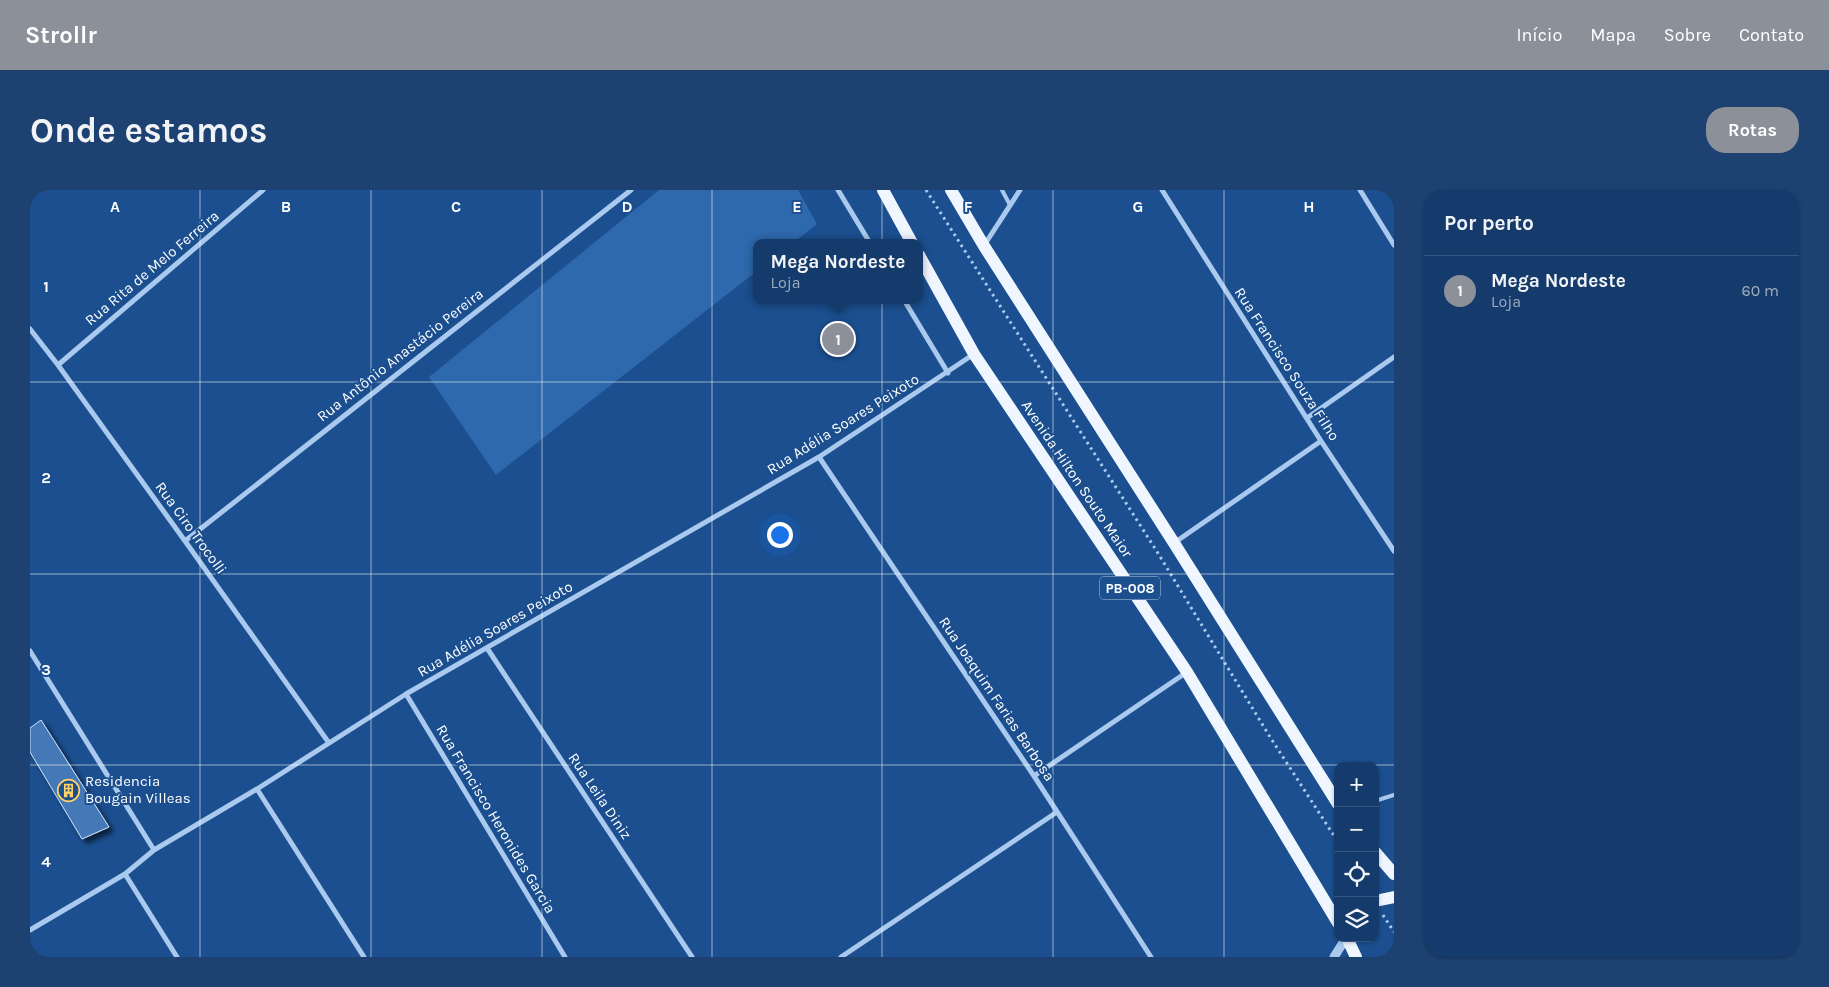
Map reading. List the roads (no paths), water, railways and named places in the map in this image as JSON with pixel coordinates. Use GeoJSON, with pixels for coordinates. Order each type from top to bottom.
{"type":"FeatureCollection","features":[{"type":"Feature","properties":{"kind":"main road"},"geometry":{"type":"LineString","coordinates":[[883,190],[910,239]]}},
{"type":"Feature","properties":{"kind":"main road"},"geometry":{"type":"LineString","coordinates":[[951,190],[984,246],[1334,798]]}},
{"type":"Feature","properties":{"kind":"main road","name":"Avenida Hilton Souto Maior"},"geometry":{"type":"LineString","coordinates":[[923,262],[974,354],[1187,672],[1334,916]]}},
{"type":"Feature","properties":{"kind":"main road"},"geometry":{"type":"LineString","coordinates":[[1379,856],[1390,867]]}},
{"type":"Feature","properties":{"kind":"main road"},"geometry":{"type":"LineString","coordinates":[[1379,900],[1394,897]]}},
{"type":"Feature","properties":{"kind":"main road"},"geometry":{"type":"LineString","coordinates":[[1348,942],[1356,957]]}},
{"type":"Feature","properties":{"kind":"street","name":"Rua Rita de Melo Ferreira"},"geometry":{"type":"LineString","coordinates":[[58,365],[263,190]]}},
{"type":"Feature","properties":{"kind":"street","name":"Rua Antônio Anastácio Pereira"},"geometry":{"type":"LineString","coordinates":[[185,541],[631,190]]}},
{"type":"Feature","properties":{"kind":"street"},"geometry":{"type":"LineString","coordinates":[[838,190],[868,239]]}},
{"type":"Feature","properties":{"kind":"street"},"geometry":{"type":"LineString","coordinates":[[984,246],[1020,190]]}},
{"type":"Feature","properties":{"kind":"street","name":"Rua Francisco Souza Filho"},"geometry":{"type":"LineString","coordinates":[[1162,190],[1321,441],[1394,550]]}},
{"type":"Feature","properties":{"kind":"street"},"geometry":{"type":"LineString","coordinates":[[1360,190],[1394,245]]}},
{"type":"Feature","properties":{"kind":"street"},"geometry":{"type":"LineString","coordinates":[[906,304],[948,373]]}},
{"type":"Feature","properties":{"kind":"street","name":"Rua Ciro Trocolli"},"geometry":{"type":"LineString","coordinates":[[30,329],[58,365],[329,743]]}},
{"type":"Feature","properties":{"kind":"street","name":"Rua Adélia Soares Peixoto"},"geometry":{"type":"LineString","coordinates":[[30,930],[125,874],[154,850],[257,789],[406,694],[819,457],[974,354]]}},
{"type":"Feature","properties":{"kind":"street"},"geometry":{"type":"LineString","coordinates":[[1307,418],[1394,357]]}},
{"type":"Feature","properties":{"kind":"street"},"geometry":{"type":"LineString","coordinates":[[1174,543],[1321,441]]}},
{"type":"Feature","properties":{"kind":"street","name":"Rua Joaquim Farias Barbosa"},"geometry":{"type":"LineString","coordinates":[[819,457],[1034,776],[1151,957]]}},
{"type":"Feature","properties":{"kind":"street","name":"Rua Leila Diniz"},"geometry":{"type":"LineString","coordinates":[[487,648],[692,957]]}},
{"type":"Feature","properties":{"kind":"street"},"geometry":{"type":"LineString","coordinates":[[30,651],[154,850]]}},
{"type":"Feature","properties":{"kind":"street"},"geometry":{"type":"LineString","coordinates":[[1034,776],[1187,672]]}},
{"type":"Feature","properties":{"kind":"street","name":"Rua Francisco Heronides Garcia"},"geometry":{"type":"LineString","coordinates":[[406,694],[566,957]]}},
{"type":"Feature","properties":{"kind":"street"},"geometry":{"type":"LineString","coordinates":[[257,789],[364,957]]}},
{"type":"Feature","properties":{"kind":"street"},"geometry":{"type":"LineString","coordinates":[[841,957],[1057,812]]}},
{"type":"Feature","properties":{"kind":"street"},"geometry":{"type":"LineString","coordinates":[[125,874],[177,957]]}},
{"type":"Feature","properties":{"kind":"street"},"geometry":{"type":"LineString","coordinates":[[1334,957],[1343,942]]}},
{"type":"Feature","properties":{"kind":"lane"},"geometry":{"type":"LineString","coordinates":[[1002,190],[1010,205]]}},
{"type":"Feature","properties":{"kind":"lane"},"geometry":{"type":"LineString","coordinates":[[1379,800],[1394,794]]}},
{"type":"Feature","properties":{"kind":"place","name":"Mega Nordeste"},"geometry":{"type":"Point","coordinates":[838,339]}},
{"type":"Feature","properties":{"kind":"place","name":"Residencia Bougain Villeas"},"geometry":{"type":"Point","coordinates":[69,790]}}]}
